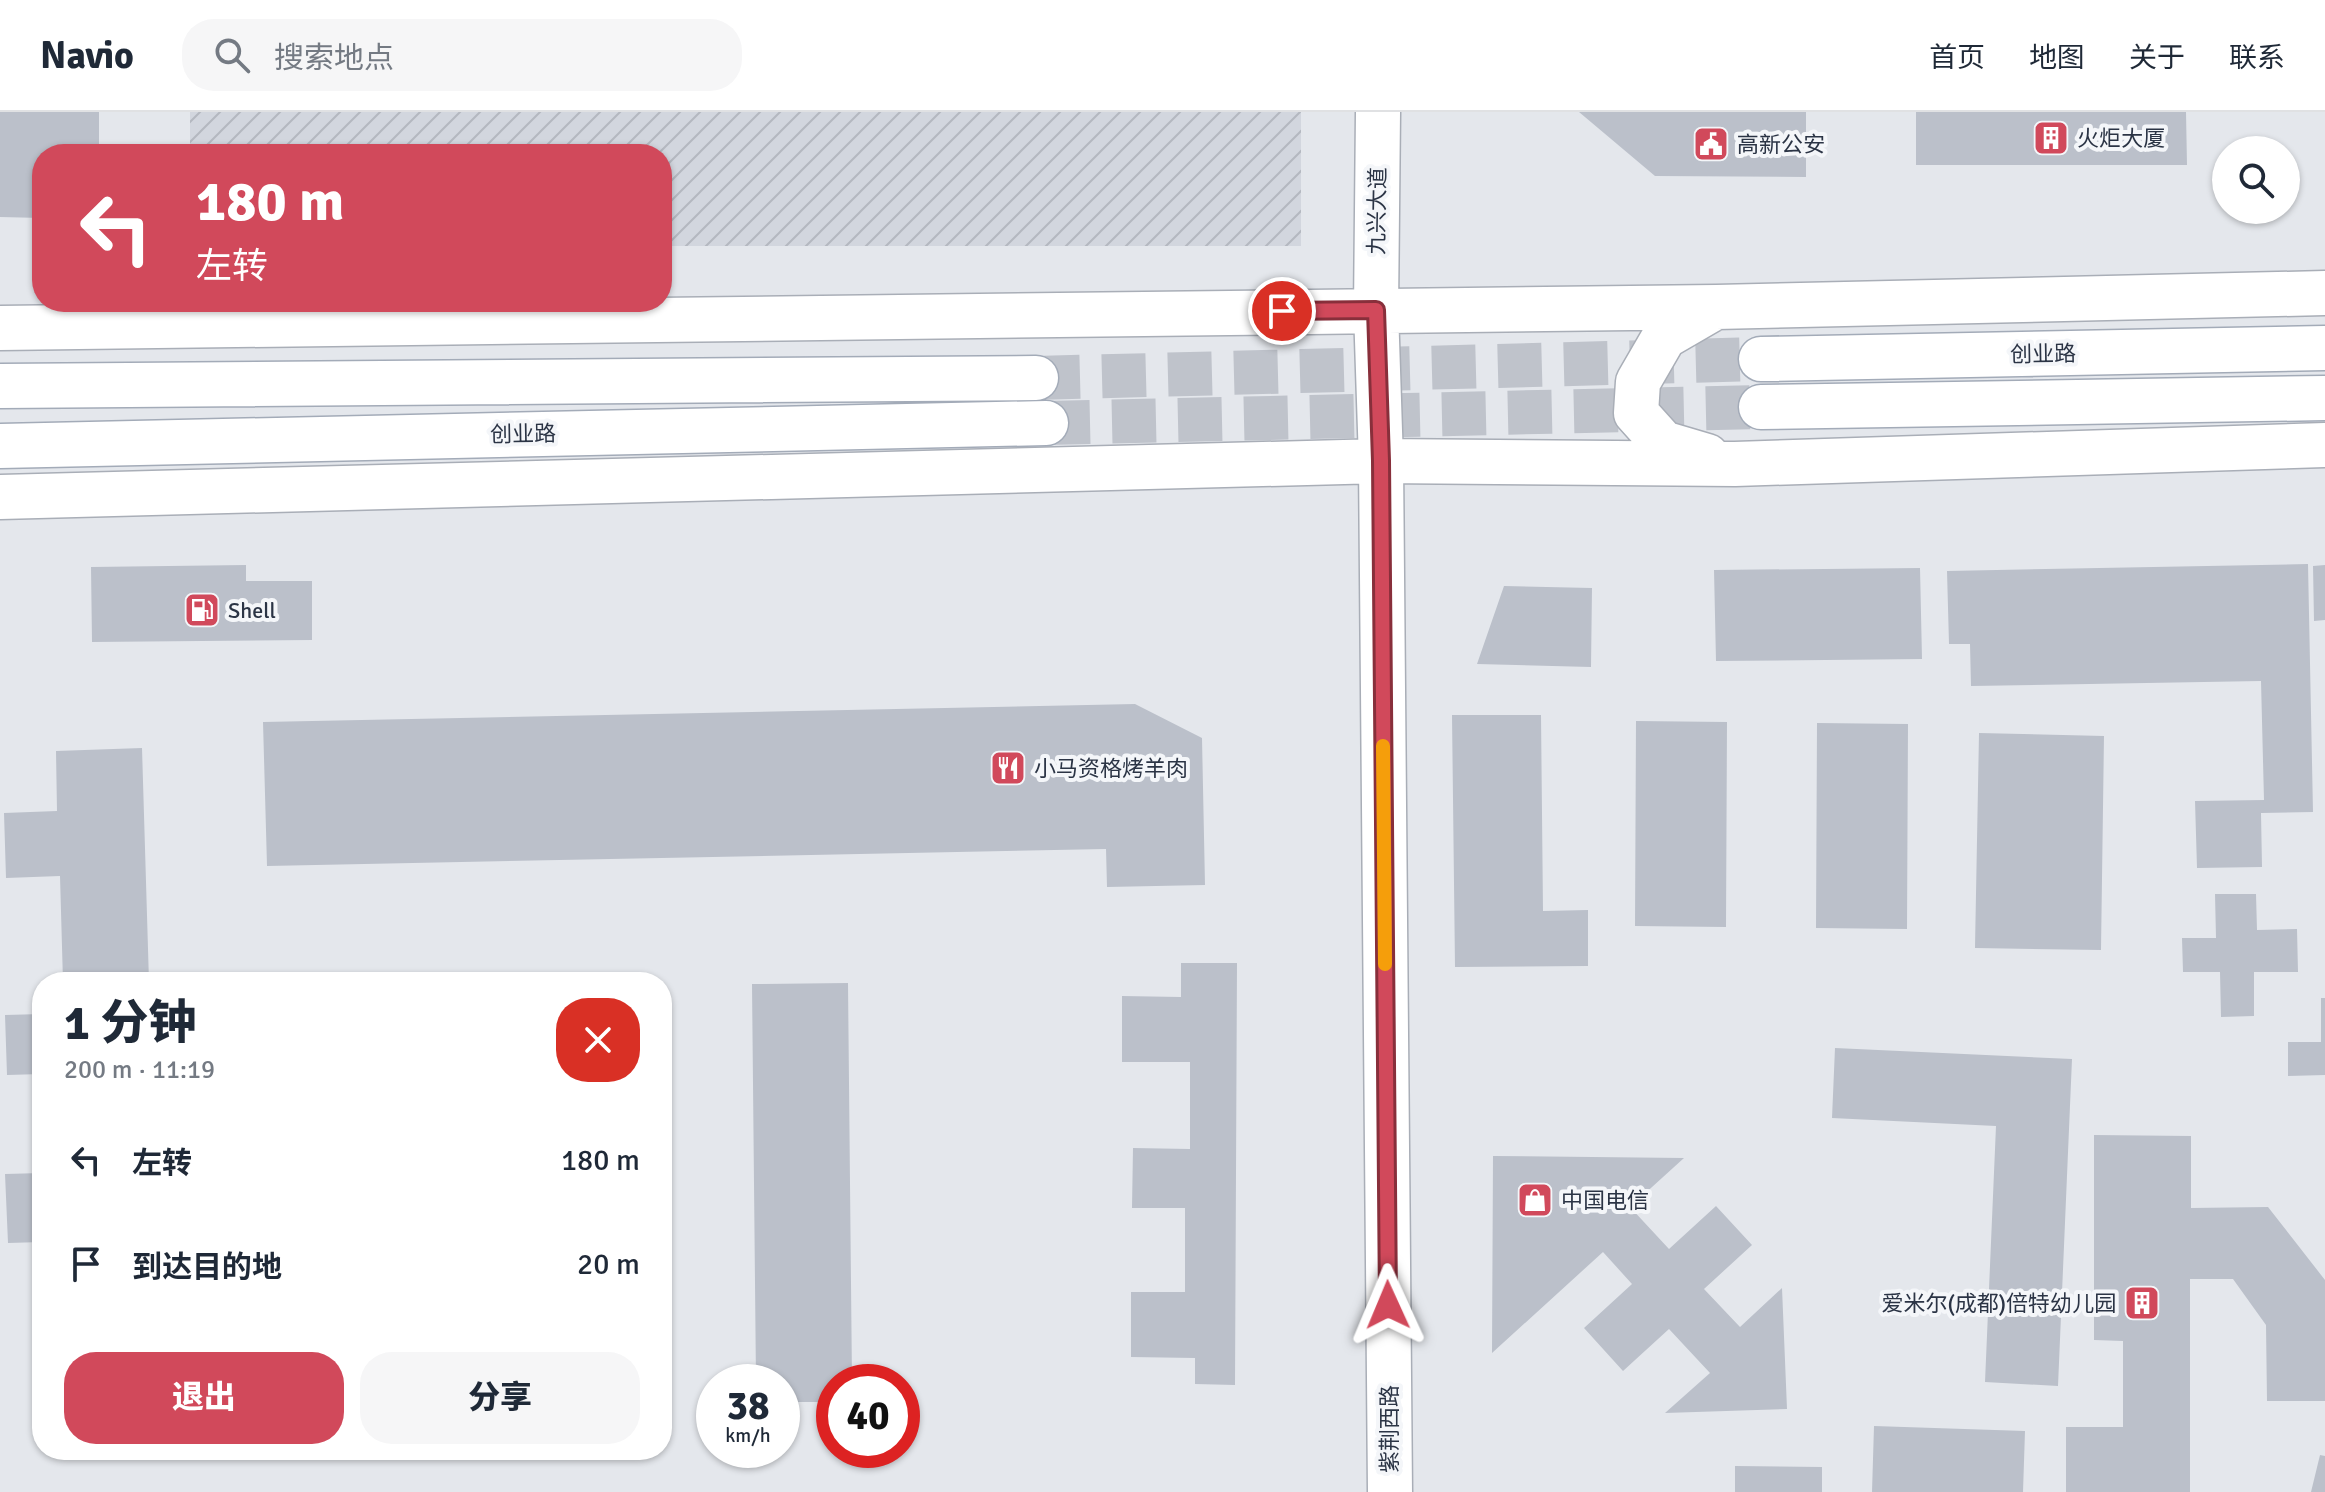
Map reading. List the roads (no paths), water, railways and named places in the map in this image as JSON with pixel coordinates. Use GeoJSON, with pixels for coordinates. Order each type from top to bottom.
{"type":"FeatureCollection","features":[{"type":"Feature","properties":{"kind":"street","name":"九兴大道"},"geometry":{"type":"LineString","coordinates":[[1376,310],[1378,112]]}},
{"type":"Feature","properties":{"kind":"street"},"geometry":{"type":"LineString","coordinates":[[0,328],[1716,307],[2325,293]]}},
{"type":"Feature","properties":{"kind":"street"},"geometry":{"type":"LineString","coordinates":[[1716,307],[1664,337],[1638,382],[1636,413],[1663,443],[1735,464]]}},
{"type":"Feature","properties":{"kind":"street","name":"紫荆西路"},"geometry":{"type":"LineString","coordinates":[[1376,310],[1381,461],[1390,1492]]}},
{"type":"Feature","properties":{"kind":"street","name":"创业路"},"geometry":{"type":"LineString","coordinates":[[1761,359],[2325,348]]}},
{"type":"Feature","properties":{"kind":"street"},"geometry":{"type":"LineString","coordinates":[[0,386],[1036,378]]}},
{"type":"Feature","properties":{"kind":"street"},"geometry":{"type":"LineString","coordinates":[[1761,407],[2325,398]]}},
{"type":"Feature","properties":{"kind":"street","name":"创业路"},"geometry":{"type":"LineString","coordinates":[[0,446],[1046,423]]}},
{"type":"Feature","properties":{"kind":"street"},"geometry":{"type":"LineString","coordinates":[[0,497],[1381,461],[1735,464],[2325,445]]}},
{"type":"Feature","properties":{"kind":"tunnel"},"geometry":{"type":"LineString","coordinates":[[1036,378],[1761,359]]}},
{"type":"Feature","properties":{"kind":"tunnel"},"geometry":{"type":"LineString","coordinates":[[1046,423],[1761,407]]}},
{"type":"Feature","properties":{"kind":"place","name":"火炬大厦"},"geometry":{"type":"Point","coordinates":[2051,138]}},
{"type":"Feature","properties":{"kind":"place","name":"高新公安"},"geometry":{"type":"Point","coordinates":[1711,144]}},
{"type":"Feature","properties":{"kind":"place","name":"Shell"},"geometry":{"type":"Point","coordinates":[202,610]}},
{"type":"Feature","properties":{"kind":"place","name":"小马资格烤羊肉"},"geometry":{"type":"Point","coordinates":[1008,768]}},
{"type":"Feature","properties":{"kind":"place","name":"中国电信"},"geometry":{"type":"Point","coordinates":[1535,1200]}},
{"type":"Feature","properties":{"kind":"place","name":"爱米尔(成都)倍特幼儿园"},"geometry":{"type":"Point","coordinates":[2142,1303]}}]}
